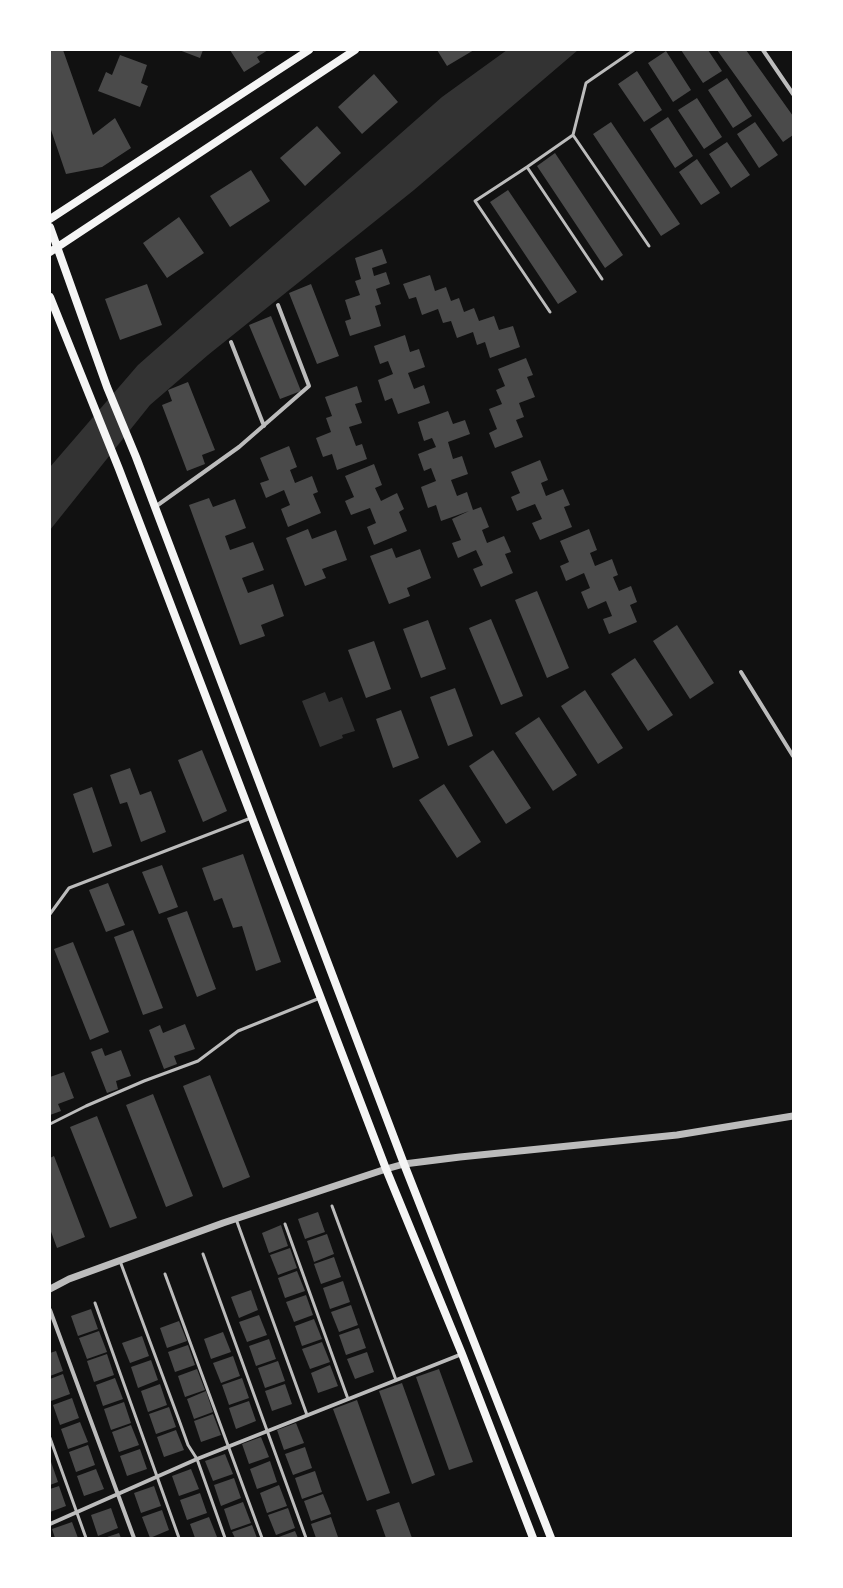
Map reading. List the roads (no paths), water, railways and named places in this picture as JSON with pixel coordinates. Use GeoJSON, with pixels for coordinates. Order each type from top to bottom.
{"type":"FeatureCollection","features":[{"type":"Feature","properties":{"kind":"main road"},"geometry":{"type":"LineString","coordinates":[[50,219],[309,50]]}},
{"type":"Feature","properties":{"kind":"main road"},"geometry":{"type":"LineString","coordinates":[[50,252],[355,50]]}},
{"type":"Feature","properties":{"kind":"main road"},"geometry":{"type":"LineString","coordinates":[[50,227],[107,387],[136,457],[404,1164],[551,1538]]}},
{"type":"Feature","properties":{"kind":"main road"},"geometry":{"type":"LineString","coordinates":[[50,297],[119,469],[386,1169],[462,1354],[533,1538]]}},
{"type":"Feature","properties":{"kind":"street"},"geometry":{"type":"LineString","coordinates":[[763,50],[793,94]]}},
{"type":"Feature","properties":{"kind":"street"},"geometry":{"type":"LineString","coordinates":[[155,507],[239,447],[309,386],[278,305]]}},
{"type":"Feature","properties":{"kind":"street"},"geometry":{"type":"LineString","coordinates":[[231,342],[264,426]]}},
{"type":"Feature","properties":{"kind":"street"},"geometry":{"type":"LineString","coordinates":[[741,672],[793,756]]}},
{"type":"Feature","properties":{"kind":"street"},"geometry":{"type":"LineString","coordinates":[[50,1289],[69,1279],[236,1219],[404,1164],[678,1135],[793,1116]]}},
{"type":"Feature","properties":{"kind":"street"},"geometry":{"type":"LineString","coordinates":[[50,1310],[134,1538]]}},
{"type":"Feature","properties":{"kind":"street"},"geometry":{"type":"LineString","coordinates":[[50,1524],[197,1459],[462,1354]]}},
{"type":"Feature","properties":{"kind":"lane"},"geometry":{"type":"LineString","coordinates":[[550,312],[475,200],[527,167],[573,135],[586,83],[634,50]]}},
{"type":"Feature","properties":{"kind":"lane"},"geometry":{"type":"LineString","coordinates":[[573,135],[649,246]]}},
{"type":"Feature","properties":{"kind":"lane"},"geometry":{"type":"LineString","coordinates":[[527,167],[602,279]]}},
{"type":"Feature","properties":{"kind":"lane"},"geometry":{"type":"LineString","coordinates":[[50,914],[68,888],[253,818]]}},
{"type":"Feature","properties":{"kind":"lane"},"geometry":{"type":"LineString","coordinates":[[50,1124],[86,1106],[144,1081],[198,1061],[238,1031],[321,997]]}},
{"type":"Feature","properties":{"kind":"lane"},"geometry":{"type":"LineString","coordinates":[[332,1206],[396,1380]]}},
{"type":"Feature","properties":{"kind":"lane"},"geometry":{"type":"LineString","coordinates":[[236,1219],[307,1415]]}},
{"type":"Feature","properties":{"kind":"lane"},"geometry":{"type":"LineString","coordinates":[[285,1224],[348,1399]]}},
{"type":"Feature","properties":{"kind":"lane"},"geometry":{"type":"LineString","coordinates":[[203,1254],[306,1538]]}},
{"type":"Feature","properties":{"kind":"lane"},"geometry":{"type":"LineString","coordinates":[[120,1261],[188,1445],[197,1459],[225,1538]]}},
{"type":"Feature","properties":{"kind":"lane"},"geometry":{"type":"LineString","coordinates":[[165,1274],[262,1538]]}},
{"type":"Feature","properties":{"kind":"lane"},"geometry":{"type":"LineString","coordinates":[[95,1303],[179,1538]]}},
{"type":"Feature","properties":{"kind":"lane"},"geometry":{"type":"LineString","coordinates":[[50,1438],[86,1538]]}}]}
